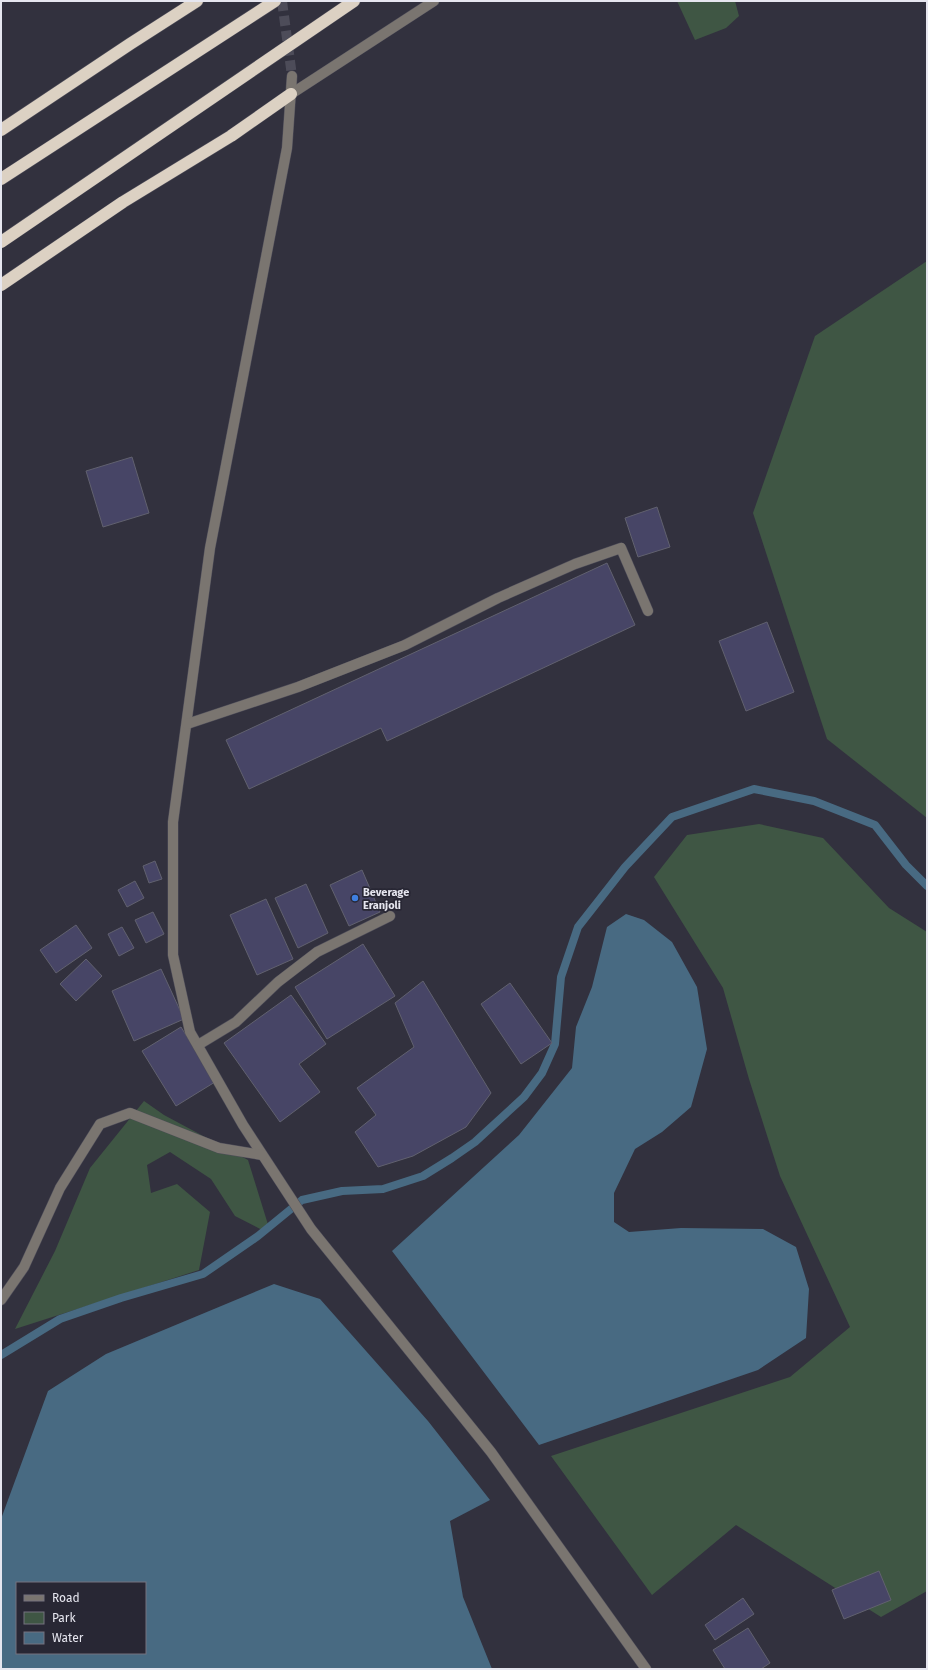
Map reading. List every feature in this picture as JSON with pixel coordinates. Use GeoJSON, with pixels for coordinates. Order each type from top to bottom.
{"type":"FeatureCollection","features":[{"type":"Feature","properties":{"kind":"highway"},"geometry":{"type":"LineString","coordinates":[[1,130],[196,1]]}},
{"type":"Feature","properties":{"kind":"highway"},"geometry":{"type":"LineString","coordinates":[[1,179],[276,1]]}},
{"type":"Feature","properties":{"kind":"highway"},"geometry":{"type":"LineString","coordinates":[[1,242],[354,1]]}},
{"type":"Feature","properties":{"kind":"highway"},"geometry":{"type":"LineString","coordinates":[[1,285],[123,202],[230,136],[291,94]]}},
{"type":"Feature","properties":{"kind":"street"},"geometry":{"type":"LineString","coordinates":[[291,94],[434,1]]}},
{"type":"Feature","properties":{"kind":"street"},"geometry":{"type":"LineString","coordinates":[[292,76],[288,148],[210,548],[173,822],[173,955],[190,1032],[243,1125],[311,1229],[491,1452],[646,1669]]}},
{"type":"Feature","properties":{"kind":"street"},"geometry":{"type":"LineString","coordinates":[[187,724],[298,687],[405,645],[498,598],[575,564],[621,548],[648,611]]}},
{"type":"Feature","properties":{"kind":"street"},"geometry":{"type":"LineString","coordinates":[[198,1045],[236,1022],[278,982],[317,952],[390,916]]}},
{"type":"Feature","properties":{"kind":"street"},"geometry":{"type":"LineString","coordinates":[[1,1300],[24,1267],[60,1188],[100,1124],[130,1113],[219,1148],[262,1155]]}},
{"type":"Feature","properties":{"kind":"green space"},"geometry":{"type":"Polygon","coordinates":[[[677,1],[735,1],[739,16],[726,28],[695,40],[677,1]]]}},
{"type":"Feature","properties":{"kind":"green space"},"geometry":{"type":"Polygon","coordinates":[[[927,261],[927,818],[827,739],[753,513],[815,336],[927,261]]]}},
{"type":"Feature","properties":{"kind":"green space"},"geometry":{"type":"Polygon","coordinates":[[[759,824],[823,838],[889,908],[927,932],[927,1591],[881,1617],[736,1525],[652,1595],[551,1456],[790,1377],[850,1327],[780,1176],[749,1079],[723,988],[654,877],[687,835],[759,824]]]}},
{"type":"Feature","properties":{"kind":"green space"},"geometry":{"type":"Polygon","coordinates":[[[144,1101],[164,1115],[248,1160],[270,1231],[264,1231],[235,1216],[211,1179],[170,1152],[147,1165],[151,1193],[177,1184],[210,1212],[199,1270],[15,1329],[55,1251],[90,1168],[144,1101]]]}},
{"type":"Feature","properties":{"kind":"water"},"geometry":{"type":"Polygon","coordinates":[[[626,914],[644,920],[672,942],[697,987],[707,1049],[691,1107],[662,1132],[635,1149],[614,1193],[614,1222],[629,1232],[681,1228],[763,1229],[796,1247],[809,1289],[806,1338],[758,1370],[539,1445],[392,1251],[519,1135],[572,1068],[576,1027],[592,987],[607,927],[626,914]]]}},
{"type":"Feature","properties":{"kind":"water"},"geometry":{"type":"Polygon","coordinates":[[[274,1284],[320,1299],[428,1421],[490,1500],[450,1521],[463,1597],[492,1669],[1,1669],[1,1519],[48,1391],[106,1354],[274,1284]]]}},
{"type":"Feature","properties":{"kind":"building"},"geometry":{"type":"Polygon","coordinates":[[[132,457],[149,513],[103,527],[86,471],[132,457]]]}},
{"type":"Feature","properties":{"kind":"building"},"geometry":{"type":"Polygon","coordinates":[[[657,507],[670,547],[638,557],[625,518],[657,507]]]}},
{"type":"Feature","properties":{"kind":"building"},"geometry":{"type":"Polygon","coordinates":[[[607,563],[635,625],[387,741],[381,728],[249,789],[226,740],[607,563]]]}},
{"type":"Feature","properties":{"kind":"building"},"geometry":{"type":"Polygon","coordinates":[[[767,622],[794,692],[746,711],[719,641],[767,622]]]}},
{"type":"Feature","properties":{"kind":"building"},"geometry":{"type":"Polygon","coordinates":[[[155,861],[162,879],[149,883],[143,866],[155,861]]]}},
{"type":"Feature","properties":{"kind":"building","name":"Beverage Eranjoli"},"geometry":{"type":"Polygon","coordinates":[[[362,870],[380,912],[349,926],[330,885],[362,870]]]}},
{"type":"Feature","properties":{"kind":"building"},"geometry":{"type":"Polygon","coordinates":[[[135,881],[144,898],[127,907],[118,890],[135,881]]]}},
{"type":"Feature","properties":{"kind":"building"},"geometry":{"type":"Polygon","coordinates":[[[306,884],[328,933],[298,948],[275,898],[306,884]]]}},
{"type":"Feature","properties":{"kind":"building"},"geometry":{"type":"Polygon","coordinates":[[[266,899],[293,959],[257,975],[230,915],[266,899]]]}},
{"type":"Feature","properties":{"kind":"building"},"geometry":{"type":"Polygon","coordinates":[[[153,912],[164,934],[146,943],[135,920],[153,912]]]}},
{"type":"Feature","properties":{"kind":"building"},"geometry":{"type":"Polygon","coordinates":[[[76,925],[92,948],[56,973],[40,950],[76,925]]]}},
{"type":"Feature","properties":{"kind":"building"},"geometry":{"type":"Polygon","coordinates":[[[122,927],[134,948],[119,956],[108,934],[122,927]]]}},
{"type":"Feature","properties":{"kind":"building"},"geometry":{"type":"Polygon","coordinates":[[[363,944],[395,996],[327,1039],[295,987],[363,944]]]}},
{"type":"Feature","properties":{"kind":"building"},"geometry":{"type":"Polygon","coordinates":[[[86,959],[102,976],[76,1001],[60,984],[86,959]]]}},
{"type":"Feature","properties":{"kind":"building"},"geometry":{"type":"Polygon","coordinates":[[[161,969],[184,1019],[134,1041],[112,991],[161,969]]]}},
{"type":"Feature","properties":{"kind":"building"},"geometry":{"type":"Polygon","coordinates":[[[423,981],[491,1093],[466,1127],[413,1156],[378,1167],[355,1132],[376,1115],[357,1088],[414,1047],[395,1003],[423,981]]]}},
{"type":"Feature","properties":{"kind":"building"},"geometry":{"type":"Polygon","coordinates":[[[510,983],[552,1043],[521,1064],[481,1004],[510,983]]]}},
{"type":"Feature","properties":{"kind":"building"},"geometry":{"type":"Polygon","coordinates":[[[291,995],[326,1044],[299,1064],[320,1092],[280,1122],[224,1043],[291,995]]]}},
{"type":"Feature","properties":{"kind":"building"},"geometry":{"type":"Polygon","coordinates":[[[181,1027],[215,1082],[176,1106],[142,1051],[181,1027]]]}},
{"type":"Feature","properties":{"kind":"building"},"geometry":{"type":"Polygon","coordinates":[[[879,1571],[891,1600],[844,1619],[832,1590],[879,1571]]]}},
{"type":"Feature","properties":{"kind":"building"},"geometry":{"type":"Polygon","coordinates":[[[743,1598],[754,1614],[715,1640],[705,1625],[743,1598]]]}},
{"type":"Feature","properties":{"kind":"building"},"geometry":{"type":"Polygon","coordinates":[[[748,1628],[770,1663],[761,1669],[725,1669],[713,1650],[748,1628]]]}},
{"type":"Feature","properties":{"kind":"waterway"},"geometry":{"type":"LineString","coordinates":[[1,1355],[60,1319],[121,1298],[203,1274],[258,1236],[302,1200],[342,1191],[383,1189],[423,1176],[475,1142],[524,1097],[542,1073],[555,1044],[561,977],[578,927],[625,867],[672,817],[754,789],[814,801],[875,825],[906,865],[927,886]]}},
{"type":"Feature","properties":{"kind":"tunnel"},"geometry":{"type":"LineString","coordinates":[[282,1],[292,76]]}},
{"type":"Feature","properties":{"kind":"place","name":"Beverage Eranjoli"},"geometry":{"type":"Point","coordinates":[355,898]}}]}
